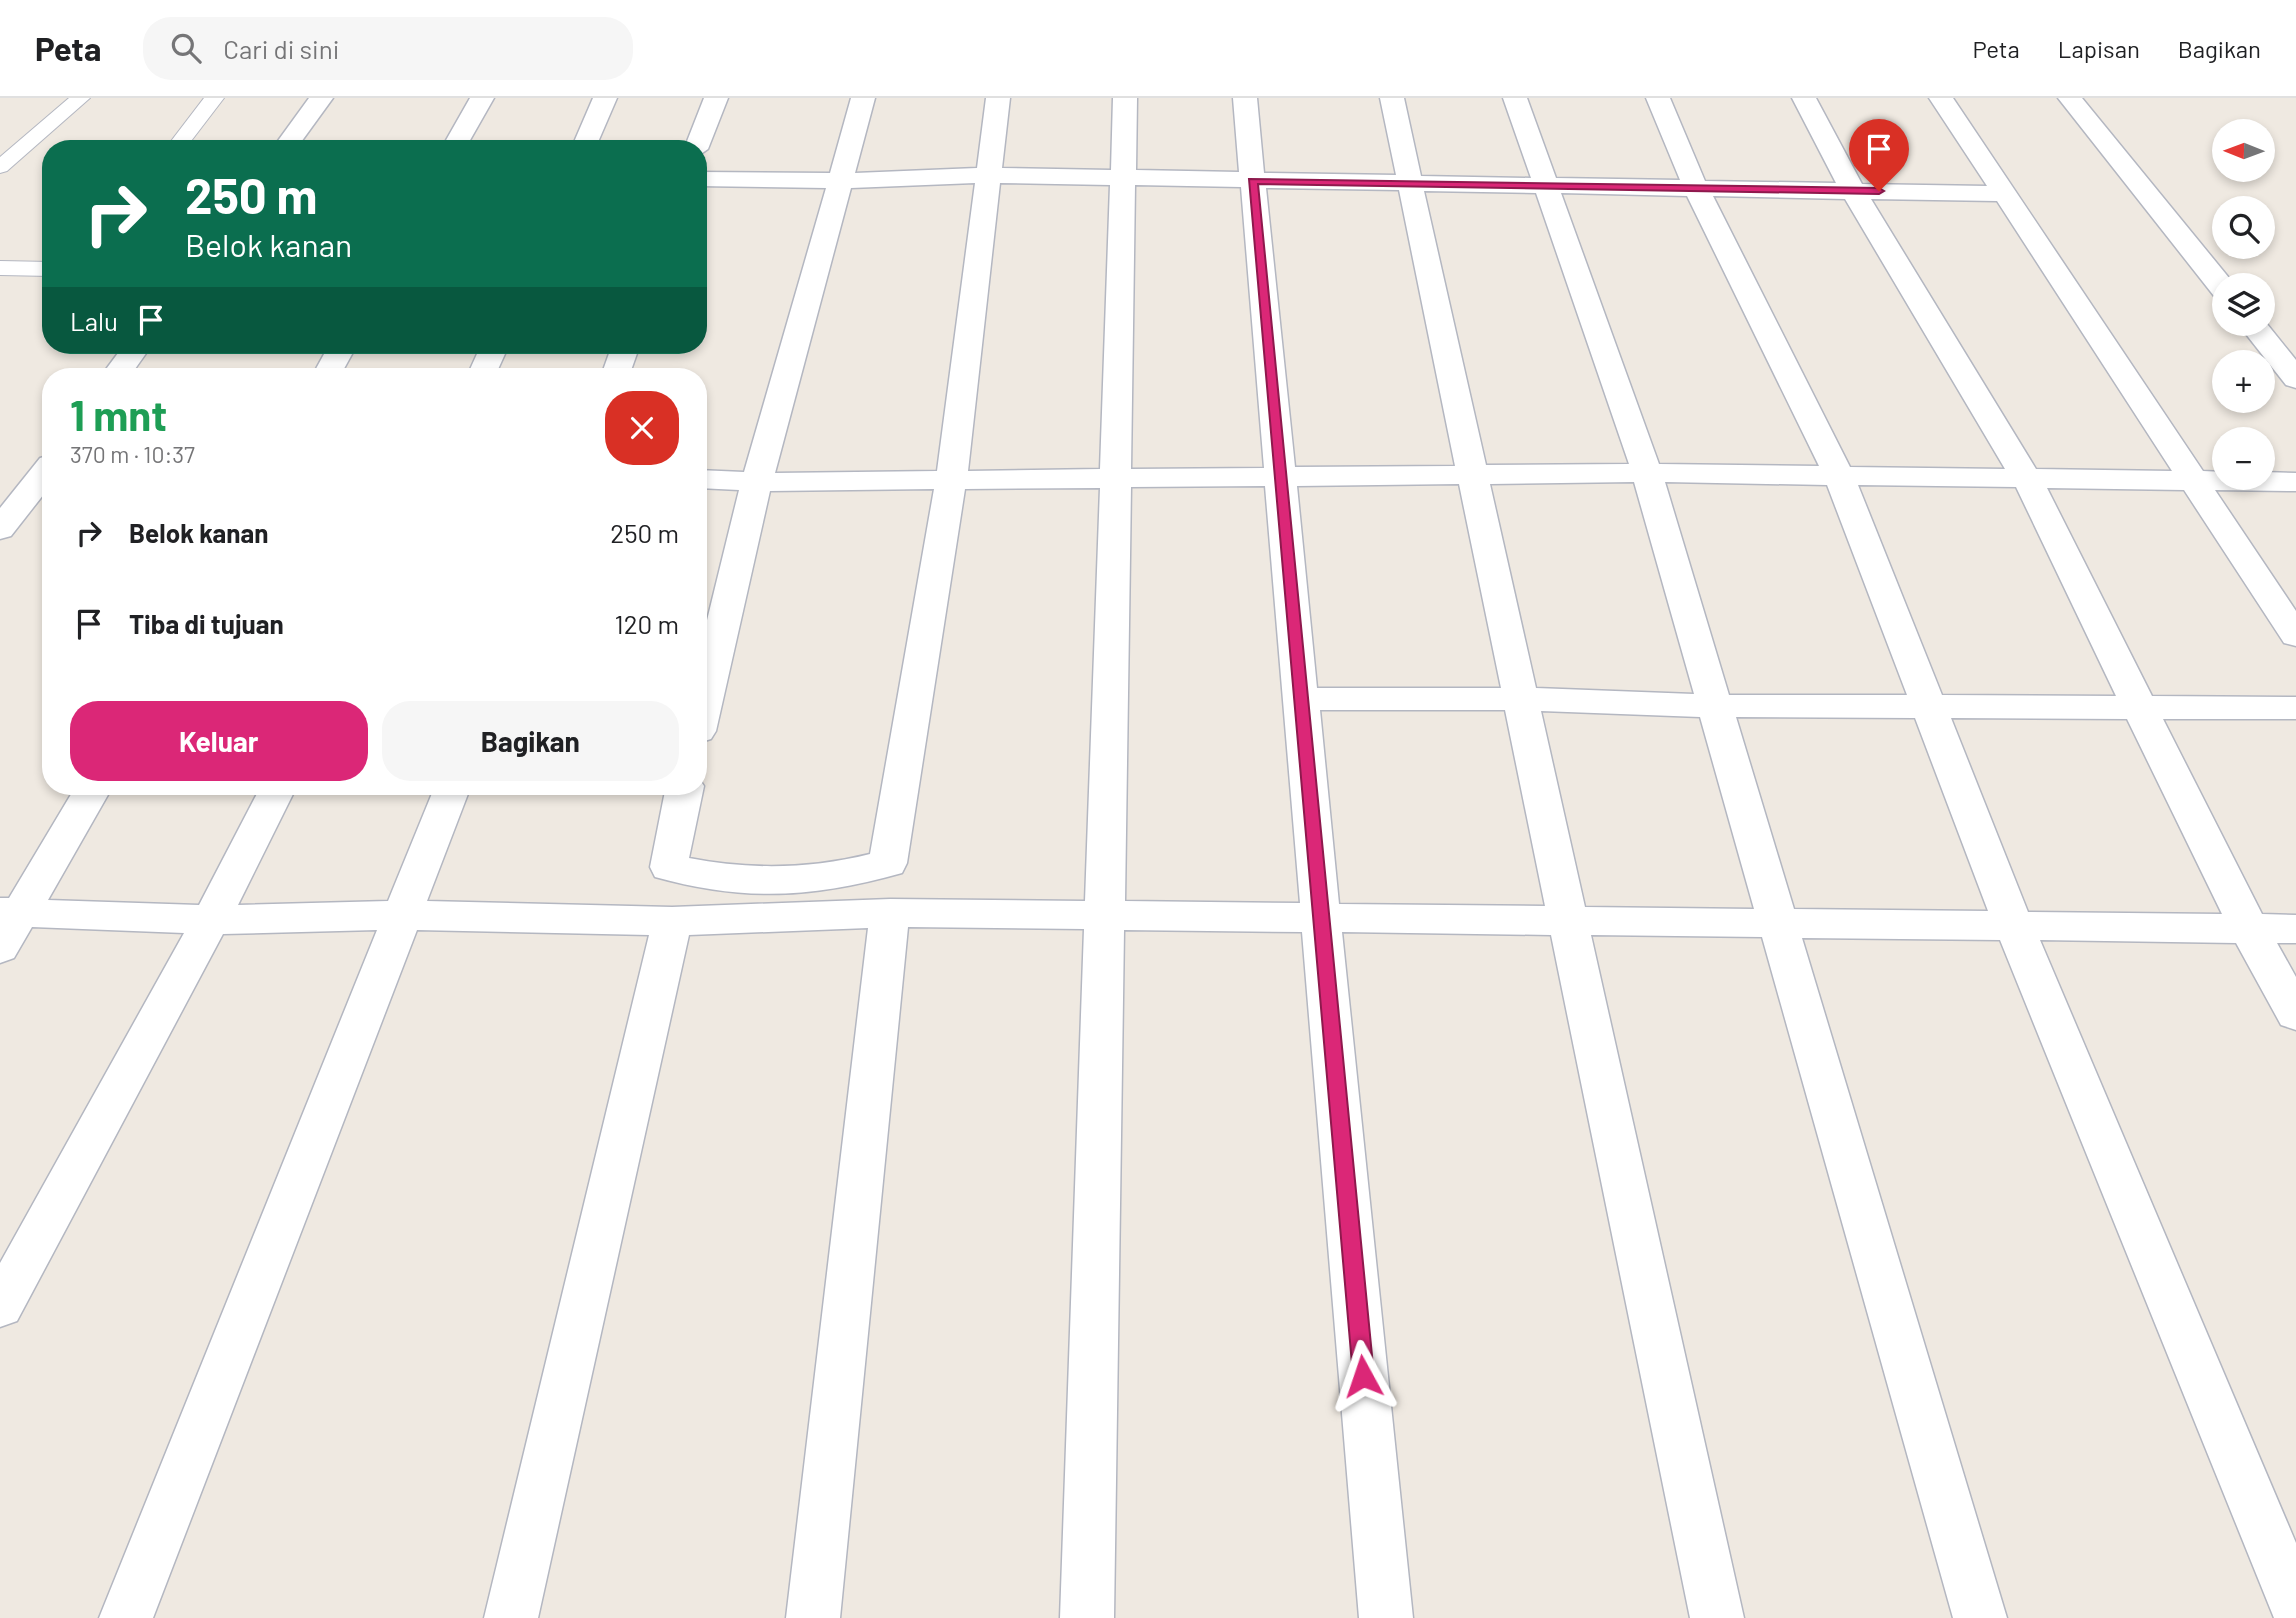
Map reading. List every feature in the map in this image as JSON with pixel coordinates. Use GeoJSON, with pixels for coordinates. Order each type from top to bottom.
{"type":"FeatureCollection","features":[{"type":"Feature","properties":{"kind":"street"},"geometry":{"type":"LineString","coordinates":[[291,140],[321,98]]}},
{"type":"Feature","properties":{"kind":"street"},"geometry":{"type":"LineString","coordinates":[[458,140],[482,98]]}},
{"type":"Feature","properties":{"kind":"street"},"geometry":{"type":"LineString","coordinates":[[587,140],[606,98]]}},
{"type":"Feature","properties":{"kind":"street"},"geometry":{"type":"LineString","coordinates":[[700,140],[716,98]]}},
{"type":"Feature","properties":{"kind":"street"},"geometry":{"type":"LineString","coordinates":[[707,693],[757,482],[863,98]]}},
{"type":"Feature","properties":{"kind":"street"},"geometry":{"type":"LineString","coordinates":[[683,795],[669,867],[735,881],[830,878],[888,863],[951,481],[998,98]]}},
{"type":"Feature","properties":{"kind":"street"},"geometry":{"type":"LineString","coordinates":[[1087,1618],[1102,915],[1125,98]]}},
{"type":"Feature","properties":{"kind":"street"},"geometry":{"type":"LineString","coordinates":[[1245,98],[1386,1618]]}},
{"type":"Feature","properties":{"kind":"street"},"geometry":{"type":"LineString","coordinates":[[1392,98],[1717,1618]]}},
{"type":"Feature","properties":{"kind":"street"},"geometry":{"type":"LineString","coordinates":[[1515,98],[1543,186],[1647,473],[1980,1618]]}},
{"type":"Feature","properties":{"kind":"street"},"geometry":{"type":"LineString","coordinates":[[1658,98],[1696,188],[1839,476],[2014,926],[2296,1606]]}},
{"type":"Feature","properties":{"kind":"street"},"geometry":{"type":"LineString","coordinates":[[1804,98],[1853,191],[2026,479],[2249,929],[2296,1014]]}},
{"type":"Feature","properties":{"kind":"street"},"geometry":{"type":"LineString","coordinates":[[1941,98],[2296,636]]}},
{"type":"Feature","properties":{"kind":"street"},"geometry":{"type":"LineString","coordinates":[[2070,98],[2212,274]]}},
{"type":"Feature","properties":{"kind":"street"},"geometry":{"type":"LineString","coordinates":[[707,179],[840,181],[987,175],[1122,180],[2005,194]]}},
{"type":"Feature","properties":{"kind":"street"},"geometry":{"type":"LineString","coordinates":[[2262,336],[2296,379]]}},
{"type":"Feature","properties":{"kind":"street"},"geometry":{"type":"LineString","coordinates":[[0,529],[11,503],[42,473]]}},
{"type":"Feature","properties":{"kind":"street"},"geometry":{"type":"LineString","coordinates":[[707,479],[757,482],[1115,481],[1647,473],[2296,482]]}},
{"type":"Feature","properties":{"kind":"street"},"geometry":{"type":"LineString","coordinates":[[1300,699],[1521,699],[1713,706],[2296,708]]}},
{"type":"Feature","properties":{"kind":"street"},"geometry":{"type":"LineString","coordinates":[[0,947],[11,913],[88,795]]}},
{"type":"Feature","properties":{"kind":"street"},"geometry":{"type":"LineString","coordinates":[[0,1307],[211,920],[274,795]]}},
{"type":"Feature","properties":{"kind":"street"},"geometry":{"type":"LineString","coordinates":[[126,1618],[399,915],[449,795]]}},
{"type":"Feature","properties":{"kind":"street"},"geometry":{"type":"LineString","coordinates":[[11,913],[211,920],[399,915],[672,921],[890,913],[2296,929]]}},
{"type":"Feature","properties":{"kind":"street"},"geometry":{"type":"LineString","coordinates":[[813,1618],[890,913]]}},
{"type":"Feature","properties":{"kind":"street"},"geometry":{"type":"LineString","coordinates":[[511,1618],[672,921]]}},
{"type":"Feature","properties":{"kind":"lane"},"geometry":{"type":"LineString","coordinates":[[0,167],[80,98]]}},
{"type":"Feature","properties":{"kind":"lane"},"geometry":{"type":"LineString","coordinates":[[181,140],[214,98]]}},
{"type":"Feature","properties":{"kind":"lane"},"geometry":{"type":"LineString","coordinates":[[0,268],[42,269]]}},
{"type":"Feature","properties":{"kind":"route"},"geometry":{"type":"LineString","coordinates":[[1363,1376],[1253,181],[1879,191]]}}]}
